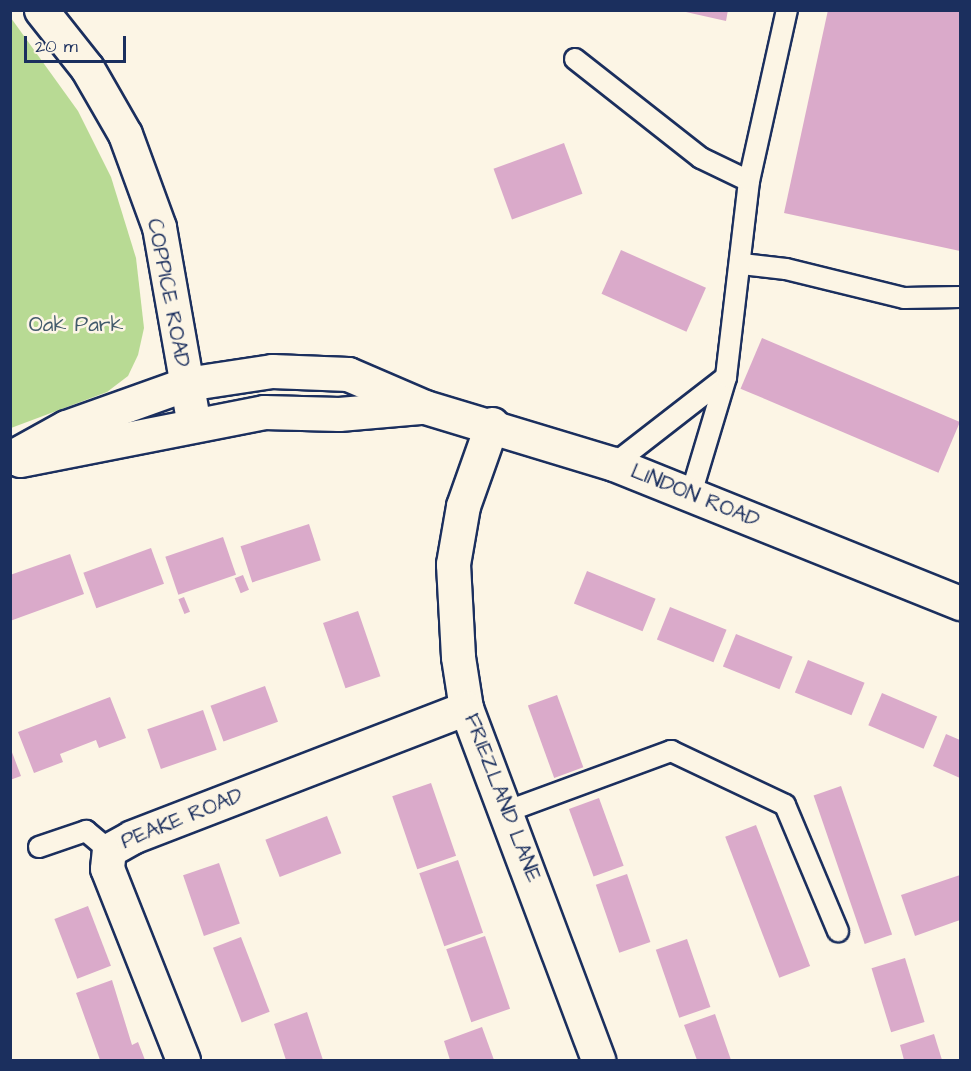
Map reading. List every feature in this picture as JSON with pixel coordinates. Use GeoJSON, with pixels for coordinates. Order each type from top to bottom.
{"type":"FeatureCollection","features":[{"type":"Feature","properties":{"kind":"main road","name":"COPPICE ROAD"},"geometry":{"type":"LineString","coordinates":[[41,10],[87,68],[125,134],[159,228],[194,425]]}},
{"type":"Feature","properties":{"kind":"main road","name":"LINDON ROAD"},"geometry":{"type":"LineString","coordinates":[[10,459],[66,427],[186,384],[272,371],[348,374],[425,407],[492,424],[614,464],[960,603]]}},
{"type":"Feature","properties":{"kind":"main road","name":"LINDON ROAD"},"geometry":{"type":"LineString","coordinates":[[10,459],[264,412],[339,414],[425,407]]}},
{"type":"Feature","properties":{"kind":"main road","name":"FRIEZLAND LANE"},"geometry":{"type":"LineString","coordinates":[[492,424],[463,506],[453,564],[458,657],[466,708],[508,811],[598,1060]]}},
{"type":"Feature","properties":{"kind":"main road","name":"PEAKE ROAD"},"geometry":{"type":"LineString","coordinates":[[183,1060],[107,868],[110,850],[466,708]]}},
{"type":"Feature","properties":{"kind":"lane"},"geometry":{"type":"LineString","coordinates":[[691,494],[726,377],[742,264],[749,181],[787,10]]}},
{"type":"Feature","properties":{"kind":"lane"},"geometry":{"type":"LineString","coordinates":[[575,59],[701,158],[749,181]]}},
{"type":"Feature","properties":{"kind":"lane"},"geometry":{"type":"LineString","coordinates":[[742,264],[786,269],[904,298],[960,297]]}},
{"type":"Feature","properties":{"kind":"lane"},"geometry":{"type":"LineString","coordinates":[[614,464],[726,377]]}},
{"type":"Feature","properties":{"kind":"lane"},"geometry":{"type":"LineString","coordinates":[[508,811],[671,751],[785,805],[838,931]]}},
{"type":"Feature","properties":{"kind":"lane"},"geometry":{"type":"LineString","coordinates":[[39,847],[86,831],[110,850]]}},
{"type":"Feature","properties":{"kind":"green space","name":"Oak Park"},"geometry":{"type":"Polygon","coordinates":[[[11,18],[78,111],[111,177],[136,258],[144,328],[138,355],[128,376],[107,392],[11,428],[11,18]]]}},
{"type":"Feature","properties":{"kind":"building"},"geometry":{"type":"Polygon","coordinates":[[[677,10],[728,10],[726,21],[677,10]]]}},
{"type":"Feature","properties":{"kind":"building"},"geometry":{"type":"Polygon","coordinates":[[[828,10],[960,10],[960,251],[784,213],[828,10]]]}},
{"type":"Feature","properties":{"kind":"building"},"geometry":{"type":"Polygon","coordinates":[[[564,143],[582,194],[512,219],[494,169],[564,143]]]}},
{"type":"Feature","properties":{"kind":"building"},"geometry":{"type":"Polygon","coordinates":[[[621,250],[706,288],[686,332],[601,294],[621,250]]]}},
{"type":"Feature","properties":{"kind":"building"},"geometry":{"type":"Polygon","coordinates":[[[762,338],[960,422],[938,473],[741,389],[762,338]]]}},
{"type":"Feature","properties":{"kind":"building"},"geometry":{"type":"Polygon","coordinates":[[[309,524],[321,560],[252,582],[241,546],[309,524]]]}},
{"type":"Feature","properties":{"kind":"building"},"geometry":{"type":"Polygon","coordinates":[[[223,537],[236,575],[178,595],[165,557],[223,537]]]}},
{"type":"Feature","properties":{"kind":"building"},"geometry":{"type":"Polygon","coordinates":[[[151,548],[164,584],[96,608],[83,573],[151,548]]]}},
{"type":"Feature","properties":{"kind":"building"},"geometry":{"type":"Polygon","coordinates":[[[70,554],[84,594],[10,621],[10,575],[70,554]]]}},
{"type":"Feature","properties":{"kind":"building"},"geometry":{"type":"Polygon","coordinates":[[[587,571],[656,599],[643,631],[574,603],[587,571]]]}},
{"type":"Feature","properties":{"kind":"building"},"geometry":{"type":"Polygon","coordinates":[[[243,575],[249,590],[241,593],[235,578],[243,575]]]}},
{"type":"Feature","properties":{"kind":"building"},"geometry":{"type":"Polygon","coordinates":[[[184,597],[190,612],[184,614],[178,599],[184,597]]]}},
{"type":"Feature","properties":{"kind":"building"},"geometry":{"type":"Polygon","coordinates":[[[670,607],[727,630],[713,662],[657,639],[670,607]]]}},
{"type":"Feature","properties":{"kind":"building"},"geometry":{"type":"Polygon","coordinates":[[[358,611],[380,676],[345,688],[323,623],[358,611]]]}},
{"type":"Feature","properties":{"kind":"building"},"geometry":{"type":"Polygon","coordinates":[[[736,634],[793,657],[779,689],[723,666],[736,634]]]}},
{"type":"Feature","properties":{"kind":"building"},"geometry":{"type":"Polygon","coordinates":[[[808,660],[865,683],[851,715],[795,692],[808,660]]]}},
{"type":"Feature","properties":{"kind":"building"},"geometry":{"type":"Polygon","coordinates":[[[265,686],[278,722],[223,742],[210,706],[265,686]]]}},
{"type":"Feature","properties":{"kind":"building"},"geometry":{"type":"Polygon","coordinates":[[[882,693],[937,716],[924,749],[868,725],[882,693]]]}},
{"type":"Feature","properties":{"kind":"building"},"geometry":{"type":"Polygon","coordinates":[[[557,695],[583,767],[554,778],[528,706],[557,695]]]}},
{"type":"Feature","properties":{"kind":"building"},"geometry":{"type":"Polygon","coordinates":[[[110,697],[126,738],[99,748],[96,740],[60,754],[63,762],[34,773],[18,732],[110,697]]]}},
{"type":"Feature","properties":{"kind":"building"},"geometry":{"type":"Polygon","coordinates":[[[203,710],[217,750],[161,769],[147,729],[203,710]]]}},
{"type":"Feature","properties":{"kind":"building"},"geometry":{"type":"Polygon","coordinates":[[[946,734],[960,740],[960,778],[933,766],[946,734]]]}},
{"type":"Feature","properties":{"kind":"building"},"geometry":{"type":"Polygon","coordinates":[[[10,747],[21,776],[10,780],[10,747]]]}},
{"type":"Feature","properties":{"kind":"building"},"geometry":{"type":"Polygon","coordinates":[[[431,783],[456,856],[417,869],[392,796],[431,783]]]}},
{"type":"Feature","properties":{"kind":"building"},"geometry":{"type":"Polygon","coordinates":[[[841,786],[892,934],[865,944],[814,795],[841,786]]]}},
{"type":"Feature","properties":{"kind":"building"},"geometry":{"type":"Polygon","coordinates":[[[599,798],[624,866],[594,877],[569,809],[599,798]]]}},
{"type":"Feature","properties":{"kind":"building"},"geometry":{"type":"Polygon","coordinates":[[[327,816],[341,853],[280,877],[265,840],[327,816]]]}},
{"type":"Feature","properties":{"kind":"building"},"geometry":{"type":"Polygon","coordinates":[[[756,825],[810,966],[779,978],[725,837],[756,825]]]}},
{"type":"Feature","properties":{"kind":"building"},"geometry":{"type":"Polygon","coordinates":[[[458,860],[483,933],[444,946],[419,873],[458,860]]]}},
{"type":"Feature","properties":{"kind":"building"},"geometry":{"type":"Polygon","coordinates":[[[219,863],[240,924],[204,936],[183,875],[219,863]]]}},
{"type":"Feature","properties":{"kind":"building"},"geometry":{"type":"Polygon","coordinates":[[[627,874],[650,942],[619,953],[596,885],[627,874]]]}},
{"type":"Feature","properties":{"kind":"building"},"geometry":{"type":"Polygon","coordinates":[[[960,875],[960,920],[915,936],[901,895],[960,875]]]}},
{"type":"Feature","properties":{"kind":"building"},"geometry":{"type":"Polygon","coordinates":[[[88,906],[111,966],[77,979],[54,919],[88,906]]]}},
{"type":"Feature","properties":{"kind":"building"},"geometry":{"type":"Polygon","coordinates":[[[485,936],[510,1009],[471,1022],[446,949],[485,936]]]}},
{"type":"Feature","properties":{"kind":"building"},"geometry":{"type":"Polygon","coordinates":[[[241,937],[270,1012],[242,1022],[213,948],[241,937]]]}},
{"type":"Feature","properties":{"kind":"building"},"geometry":{"type":"Polygon","coordinates":[[[687,939],[710,1007],[679,1018],[656,950],[687,939]]]}},
{"type":"Feature","properties":{"kind":"building"},"geometry":{"type":"Polygon","coordinates":[[[905,958],[925,1022],[891,1032],[872,968],[905,958]]]}},
{"type":"Feature","properties":{"kind":"building"},"geometry":{"type":"Polygon","coordinates":[[[112,980],[132,1045],[138,1042],[145,1060],[100,1060],[76,993],[112,980]]]}},
{"type":"Feature","properties":{"kind":"building"},"geometry":{"type":"Polygon","coordinates":[[[307,1012],[323,1060],[286,1060],[274,1024],[307,1012]]]}},
{"type":"Feature","properties":{"kind":"building"},"geometry":{"type":"Polygon","coordinates":[[[715,1014],[731,1060],[697,1060],[684,1025],[715,1014]]]}},
{"type":"Feature","properties":{"kind":"building"},"geometry":{"type":"Polygon","coordinates":[[[482,1027],[494,1060],[450,1060],[444,1041],[482,1027]]]}},
{"type":"Feature","properties":{"kind":"building"},"geometry":{"type":"Polygon","coordinates":[[[934,1034],[942,1060],[904,1060],[900,1045],[934,1034]]]}}]}
